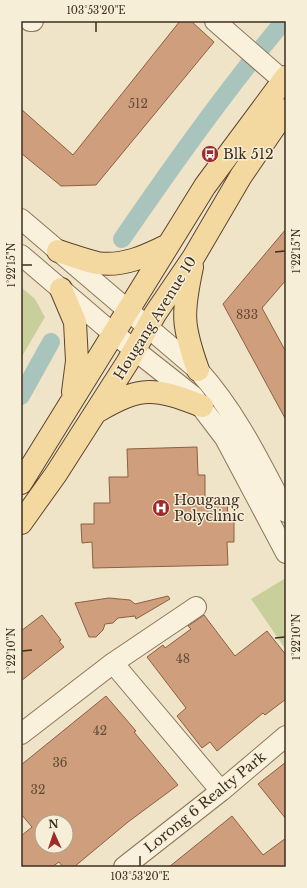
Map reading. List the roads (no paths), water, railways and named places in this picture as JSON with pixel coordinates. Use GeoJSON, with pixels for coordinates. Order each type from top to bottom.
{"type":"FeatureCollection","features":[{"type":"Feature","properties":{"kind":"main road","name":"Hougang Avenue 10"},"geometry":{"type":"LineString","coordinates":[[21,483],[113,332],[128,311],[205,186],[282,78]]}},
{"type":"Feature","properties":{"kind":"main road","name":"Hougang Avenue 10"},"geometry":{"type":"LineString","coordinates":[[21,523],[56,474],[136,349],[147,327],[194,258],[241,176],[286,110]]}},
{"type":"Feature","properties":{"kind":"main road"},"geometry":{"type":"LineString","coordinates":[[58,251],[98,263],[128,262],[139,259],[168,245]]}},
{"type":"Feature","properties":{"kind":"main road"},"geometry":{"type":"LineString","coordinates":[[194,258],[184,307],[184,323],[186,337],[198,370]]}},
{"type":"Feature","properties":{"kind":"main road"},"geometry":{"type":"LineString","coordinates":[[61,289],[75,322],[76,330],[77,361],[72,399]]}},
{"type":"Feature","properties":{"kind":"main road"},"geometry":{"type":"LineString","coordinates":[[95,413],[119,398],[150,390],[175,396],[202,406]]}},
{"type":"Feature","properties":{"kind":"street"},"geometry":{"type":"LineString","coordinates":[[215,21],[244,48],[282,78]]}},
{"type":"Feature","properties":{"kind":"street"},"geometry":{"type":"LineString","coordinates":[[21,219],[198,370],[230,410],[286,512]]}},
{"type":"Feature","properties":{"kind":"street"},"geometry":{"type":"LineString","coordinates":[[21,255],[113,332],[193,396],[202,406],[225,438],[286,552]]}},
{"type":"Feature","properties":{"kind":"street"},"geometry":{"type":"LineString","coordinates":[[21,734],[113,663],[196,607]]}},
{"type":"Feature","properties":{"kind":"street"},"geometry":{"type":"LineString","coordinates":[[113,663],[221,791]]}},
{"type":"Feature","properties":{"kind":"street","name":"Lorong 6 Realty Park"},"geometry":{"type":"LineString","coordinates":[[124,867],[221,791],[286,736]]}},
{"type":"Feature","properties":{"kind":"waterway"},"geometry":{"type":"LineString","coordinates":[[122,239],[200,128],[262,47],[284,21]]}},
{"type":"Feature","properties":{"kind":"waterway"},"geometry":{"type":"LineString","coordinates":[[21,396],[51,342]]}},
{"type":"Feature","properties":{"kind":"place","name":"Blk 512"},"geometry":{"type":"Point","coordinates":[210,154]}},
{"type":"Feature","properties":{"kind":"place","name":"Hougang Polyclinic"},"geometry":{"type":"Point","coordinates":[161,508]}}]}
